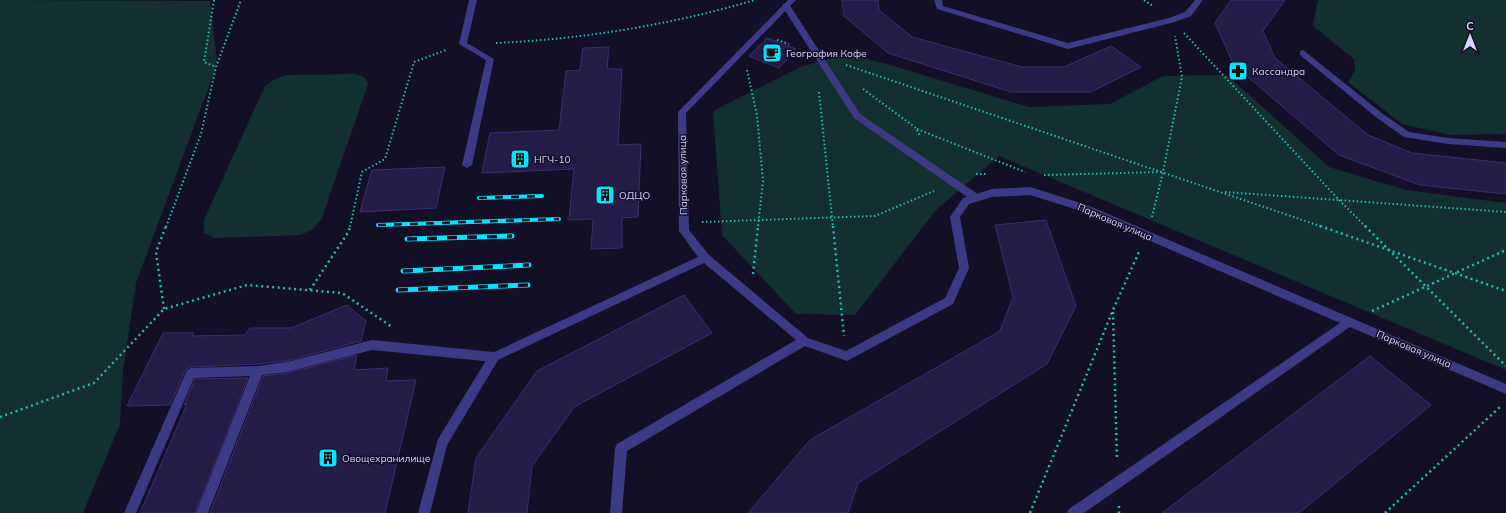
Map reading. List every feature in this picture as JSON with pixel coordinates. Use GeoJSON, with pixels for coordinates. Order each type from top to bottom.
{"type":"FeatureCollection","features":[{"type":"Feature","properties":{"kind":"street"},"geometry":{"type":"LineString","coordinates":[[468,165],[490,59],[463,44],[473,0]]}},
{"type":"Feature","properties":{"kind":"street"},"geometry":{"type":"LineString","coordinates":[[938,0],[940,8],[1068,46],[1172,20],[1188,14],[1199,0]]}},
{"type":"Feature","properties":{"kind":"street"},"geometry":{"type":"LineString","coordinates":[[789,3],[818,55],[857,116],[976,198]]}},
{"type":"Feature","properties":{"kind":"street","name":"Парковая улица"},"geometry":{"type":"LineString","coordinates":[[789,3],[682,112],[684,231],[705,258],[804,342],[846,356],[949,301],[964,268],[955,216],[966,202],[976,198],[992,193],[1030,191],[1084,208],[1506,389]]}},
{"type":"Feature","properties":{"kind":"street"},"geometry":{"type":"LineString","coordinates":[[1303,53],[1380,116],[1407,135],[1448,141],[1506,145]]}},
{"type":"Feature","properties":{"kind":"street"},"geometry":{"type":"LineString","coordinates":[[130,513],[191,373],[287,367],[372,345],[494,357],[705,258]]}},
{"type":"Feature","properties":{"kind":"street"},"geometry":{"type":"LineString","coordinates":[[1073,513],[1349,322]]}},
{"type":"Feature","properties":{"kind":"street"},"geometry":{"type":"LineString","coordinates":[[616,513],[621,448],[804,342]]}},
{"type":"Feature","properties":{"kind":"street"},"geometry":{"type":"LineString","coordinates":[[424,513],[442,443],[494,357]]}},
{"type":"Feature","properties":{"kind":"street"},"geometry":{"type":"LineString","coordinates":[[202,513],[258,370]]}},
{"type":"Feature","properties":{"kind":"path"},"geometry":{"type":"LineString","coordinates":[[214,0],[204,62],[216,66]]}},
{"type":"Feature","properties":{"kind":"path"},"geometry":{"type":"LineString","coordinates":[[164,309],[156,252],[201,134],[216,66],[241,0]]}},
{"type":"Feature","properties":{"kind":"path"},"geometry":{"type":"LineString","coordinates":[[310,290],[349,231],[362,172],[385,159],[414,62],[463,44],[539,41],[632,28],[724,10],[755,0]]}},
{"type":"Feature","properties":{"kind":"path"},"geometry":{"type":"LineString","coordinates":[[1030,513],[1113,310],[1147,236],[1163,172],[1182,77],[1172,20]]}},
{"type":"Feature","properties":{"kind":"path"},"geometry":{"type":"LineString","coordinates":[[1172,20],[1340,200],[1506,366]]}},
{"type":"Feature","properties":{"kind":"path"},"geometry":{"type":"LineString","coordinates":[[759,34],[1221,191],[1391,252],[1506,291]]}},
{"type":"Feature","properties":{"kind":"path"},"geometry":{"type":"LineString","coordinates":[[746,67],[757,115],[763,182],[750,297]]}},
{"type":"Feature","properties":{"kind":"path"},"geometry":{"type":"LineString","coordinates":[[819,86],[846,356]]}},
{"type":"Feature","properties":{"kind":"path"},"geometry":{"type":"LineString","coordinates":[[916,128],[1027,174],[1019,175]]}},
{"type":"Feature","properties":{"kind":"path"},"geometry":{"type":"LineString","coordinates":[[1042,175],[1163,172]]}},
{"type":"Feature","properties":{"kind":"path"},"geometry":{"type":"LineString","coordinates":[[684,223],[875,216],[975,174],[990,174]]}},
{"type":"Feature","properties":{"kind":"path"},"geometry":{"type":"LineString","coordinates":[[1221,191],[1506,212]]}},
{"type":"Feature","properties":{"kind":"path"},"geometry":{"type":"LineString","coordinates":[[1349,322],[1506,250]]}},
{"type":"Feature","properties":{"kind":"path"},"geometry":{"type":"LineString","coordinates":[[0,417],[94,383],[164,309],[248,285],[342,293],[398,331]]}},
{"type":"Feature","properties":{"kind":"path"},"geometry":{"type":"LineString","coordinates":[[1113,310],[1119,513]]}},
{"type":"Feature","properties":{"kind":"path"},"geometry":{"type":"LineString","coordinates":[[1385,513],[1500,406]]}},
{"type":"Feature","properties":{"kind":"green space"},"geometry":{"type":"Polygon","coordinates":[[[0,0],[210,1],[217,62],[216,67],[136,283],[123,371],[120,424],[83,513],[0,513],[0,0]]]}},
{"type":"Feature","properties":{"kind":"green space"},"geometry":{"type":"Polygon","coordinates":[[[1318,0],[1506,0],[1506,134],[1450,135],[1402,124],[1348,82],[1355,71],[1354,59],[1313,26],[1318,0]]]}},
{"type":"Feature","properties":{"kind":"green space"},"geometry":{"type":"Polygon","coordinates":[[[846,54],[887,64],[1029,107],[1110,104],[1163,76],[1227,75],[1329,167],[1406,190],[1506,203],[1506,370],[999,156],[936,210],[855,315],[796,314],[722,235],[713,111],[801,67],[846,54]]]}},
{"type":"Feature","properties":{"kind":"green space"},"geometry":{"type":"Polygon","coordinates":[[[356,74],[366,78],[368,84],[322,218],[313,229],[301,235],[215,238],[204,233],[204,220],[265,86],[273,80],[286,75],[356,74]]]}},
{"type":"Feature","properties":{"kind":"building"},"geometry":{"type":"Polygon","coordinates":[[[842,0],[878,0],[879,10],[912,37],[1022,67],[1064,67],[1111,46],[1141,67],[1091,92],[1011,92],[888,53],[844,16],[842,0]]]}},
{"type":"Feature","properties":{"kind":"building"},"geometry":{"type":"Polygon","coordinates":[[[1231,0],[1285,0],[1263,31],[1275,58],[1368,135],[1412,153],[1506,163],[1506,194],[1420,185],[1339,155],[1234,65],[1215,23],[1231,0]]]}},
{"type":"Feature","properties":{"kind":"building"},"geometry":{"type":"Polygon","coordinates":[[[767,38],[796,49],[779,68],[749,56],[767,38]]]}},
{"type":"Feature","properties":{"kind":"building"},"geometry":{"type":"Polygon","coordinates":[[[609,47],[607,69],[622,69],[618,145],[641,144],[638,217],[622,218],[622,248],[591,249],[593,219],[569,220],[574,169],[482,173],[490,133],[559,130],[566,71],[580,70],[583,48],[609,47]]]}},
{"type":"Feature","properties":{"kind":"building"},"geometry":{"type":"Polygon","coordinates":[[[445,167],[436,208],[360,212],[372,170],[445,167]]]}},
{"type":"Feature","properties":{"kind":"building"},"geometry":{"type":"Polygon","coordinates":[[[1046,220],[1076,306],[1047,364],[858,483],[848,513],[748,513],[810,440],[1000,331],[1013,297],[995,225],[1046,220]]]}},
{"type":"Feature","properties":{"kind":"building"},"geometry":{"type":"Polygon","coordinates":[[[684,295],[712,333],[574,407],[532,466],[527,513],[468,513],[476,458],[537,371],[684,295]]]}},
{"type":"Feature","properties":{"kind":"building"},"geometry":{"type":"Polygon","coordinates":[[[347,305],[366,321],[361,341],[287,361],[258,364],[190,367],[186,369],[170,405],[127,406],[163,333],[194,333],[192,336],[245,335],[250,328],[291,328],[347,305]]]}},
{"type":"Feature","properties":{"kind":"building","name":"Овощехранилище"},"geometry":{"type":"Polygon","coordinates":[[[357,355],[354,370],[388,368],[386,381],[416,380],[385,513],[210,513],[263,376],[287,373],[357,355]]]}},
{"type":"Feature","properties":{"kind":"building"},"geometry":{"type":"Polygon","coordinates":[[[1370,356],[1431,405],[1299,513],[1162,513],[1370,356]]]}},
{"type":"Feature","properties":{"kind":"building"},"geometry":{"type":"Polygon","coordinates":[[[248,378],[195,513],[140,513],[187,404],[184,405],[195,379],[248,378]]]}},
{"type":"Feature","properties":{"kind":"railway"},"geometry":{"type":"LineString","coordinates":[[479,198],[542,196]]}},
{"type":"Feature","properties":{"kind":"railway"},"geometry":{"type":"LineString","coordinates":[[378,225],[559,219]]}},
{"type":"Feature","properties":{"kind":"railway"},"geometry":{"type":"LineString","coordinates":[[407,239],[512,236]]}},
{"type":"Feature","properties":{"kind":"railway"},"geometry":{"type":"LineString","coordinates":[[403,271],[529,265]]}},
{"type":"Feature","properties":{"kind":"railway"},"geometry":{"type":"LineString","coordinates":[[398,290],[528,285]]}},
{"type":"Feature","properties":{"kind":"place","name":"География Кофе"},"geometry":{"type":"Point","coordinates":[772,53]}},
{"type":"Feature","properties":{"kind":"place","name":"Кассандра"},"geometry":{"type":"Point","coordinates":[1238,71]}},
{"type":"Feature","properties":{"kind":"place","name":"НГЧ-10"},"geometry":{"type":"Point","coordinates":[520,159]}},
{"type":"Feature","properties":{"kind":"place","name":"ОДЦО"},"geometry":{"type":"Point","coordinates":[605,195]}},
{"type":"Feature","properties":{"kind":"place","name":"Овощехранилище"},"geometry":{"type":"Point","coordinates":[328,458]}}]}
